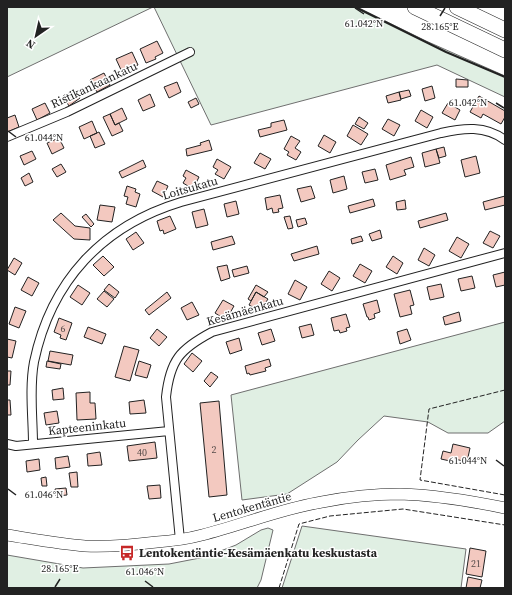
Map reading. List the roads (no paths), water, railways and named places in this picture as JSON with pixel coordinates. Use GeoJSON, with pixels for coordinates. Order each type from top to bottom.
{"type":"FeatureCollection","features":[{"type":"Feature","properties":{"kind":"highway"},"geometry":{"type":"LineString","coordinates":[[414,7],[505,50]]}},
{"type":"Feature","properties":{"kind":"highway"},"geometry":{"type":"LineString","coordinates":[[457,7],[505,30]]}},
{"type":"Feature","properties":{"kind":"street","name":"Ristikankaankatu"},"geometry":{"type":"LineString","coordinates":[[7,137],[66,112],[190,52]]}},
{"type":"Feature","properties":{"kind":"street","name":"Loitsukatu"},"geometry":{"type":"LineString","coordinates":[[33,444],[32,389],[34,363],[43,328],[51,309],[67,281],[90,253],[134,221],[161,208],[181,202],[463,128],[483,130],[505,140]]}},
{"type":"Feature","properties":{"kind":"street","name":"Kesämäenkatu"},"geometry":{"type":"LineString","coordinates":[[180,540],[166,397],[171,369],[184,350],[194,342],[212,332],[505,253]]}},
{"type":"Feature","properties":{"kind":"street","name":"Kapteeninkatu"},"geometry":{"type":"LineString","coordinates":[[7,444],[16,446],[169,431]]}},
{"type":"Feature","properties":{"kind":"street","name":"Lentokentäntie"},"geometry":{"type":"LineString","coordinates":[[7,535],[50,543],[86,546],[126,546],[180,540],[202,535],[295,507],[347,498],[400,494],[448,499],[505,508]]}},
{"type":"Feature","properties":{"kind":"place","name":"Lentokentäntie-Kesämäenkatu keskustasta"},"geometry":{"type":"Point","coordinates":[127,553]}}]}
